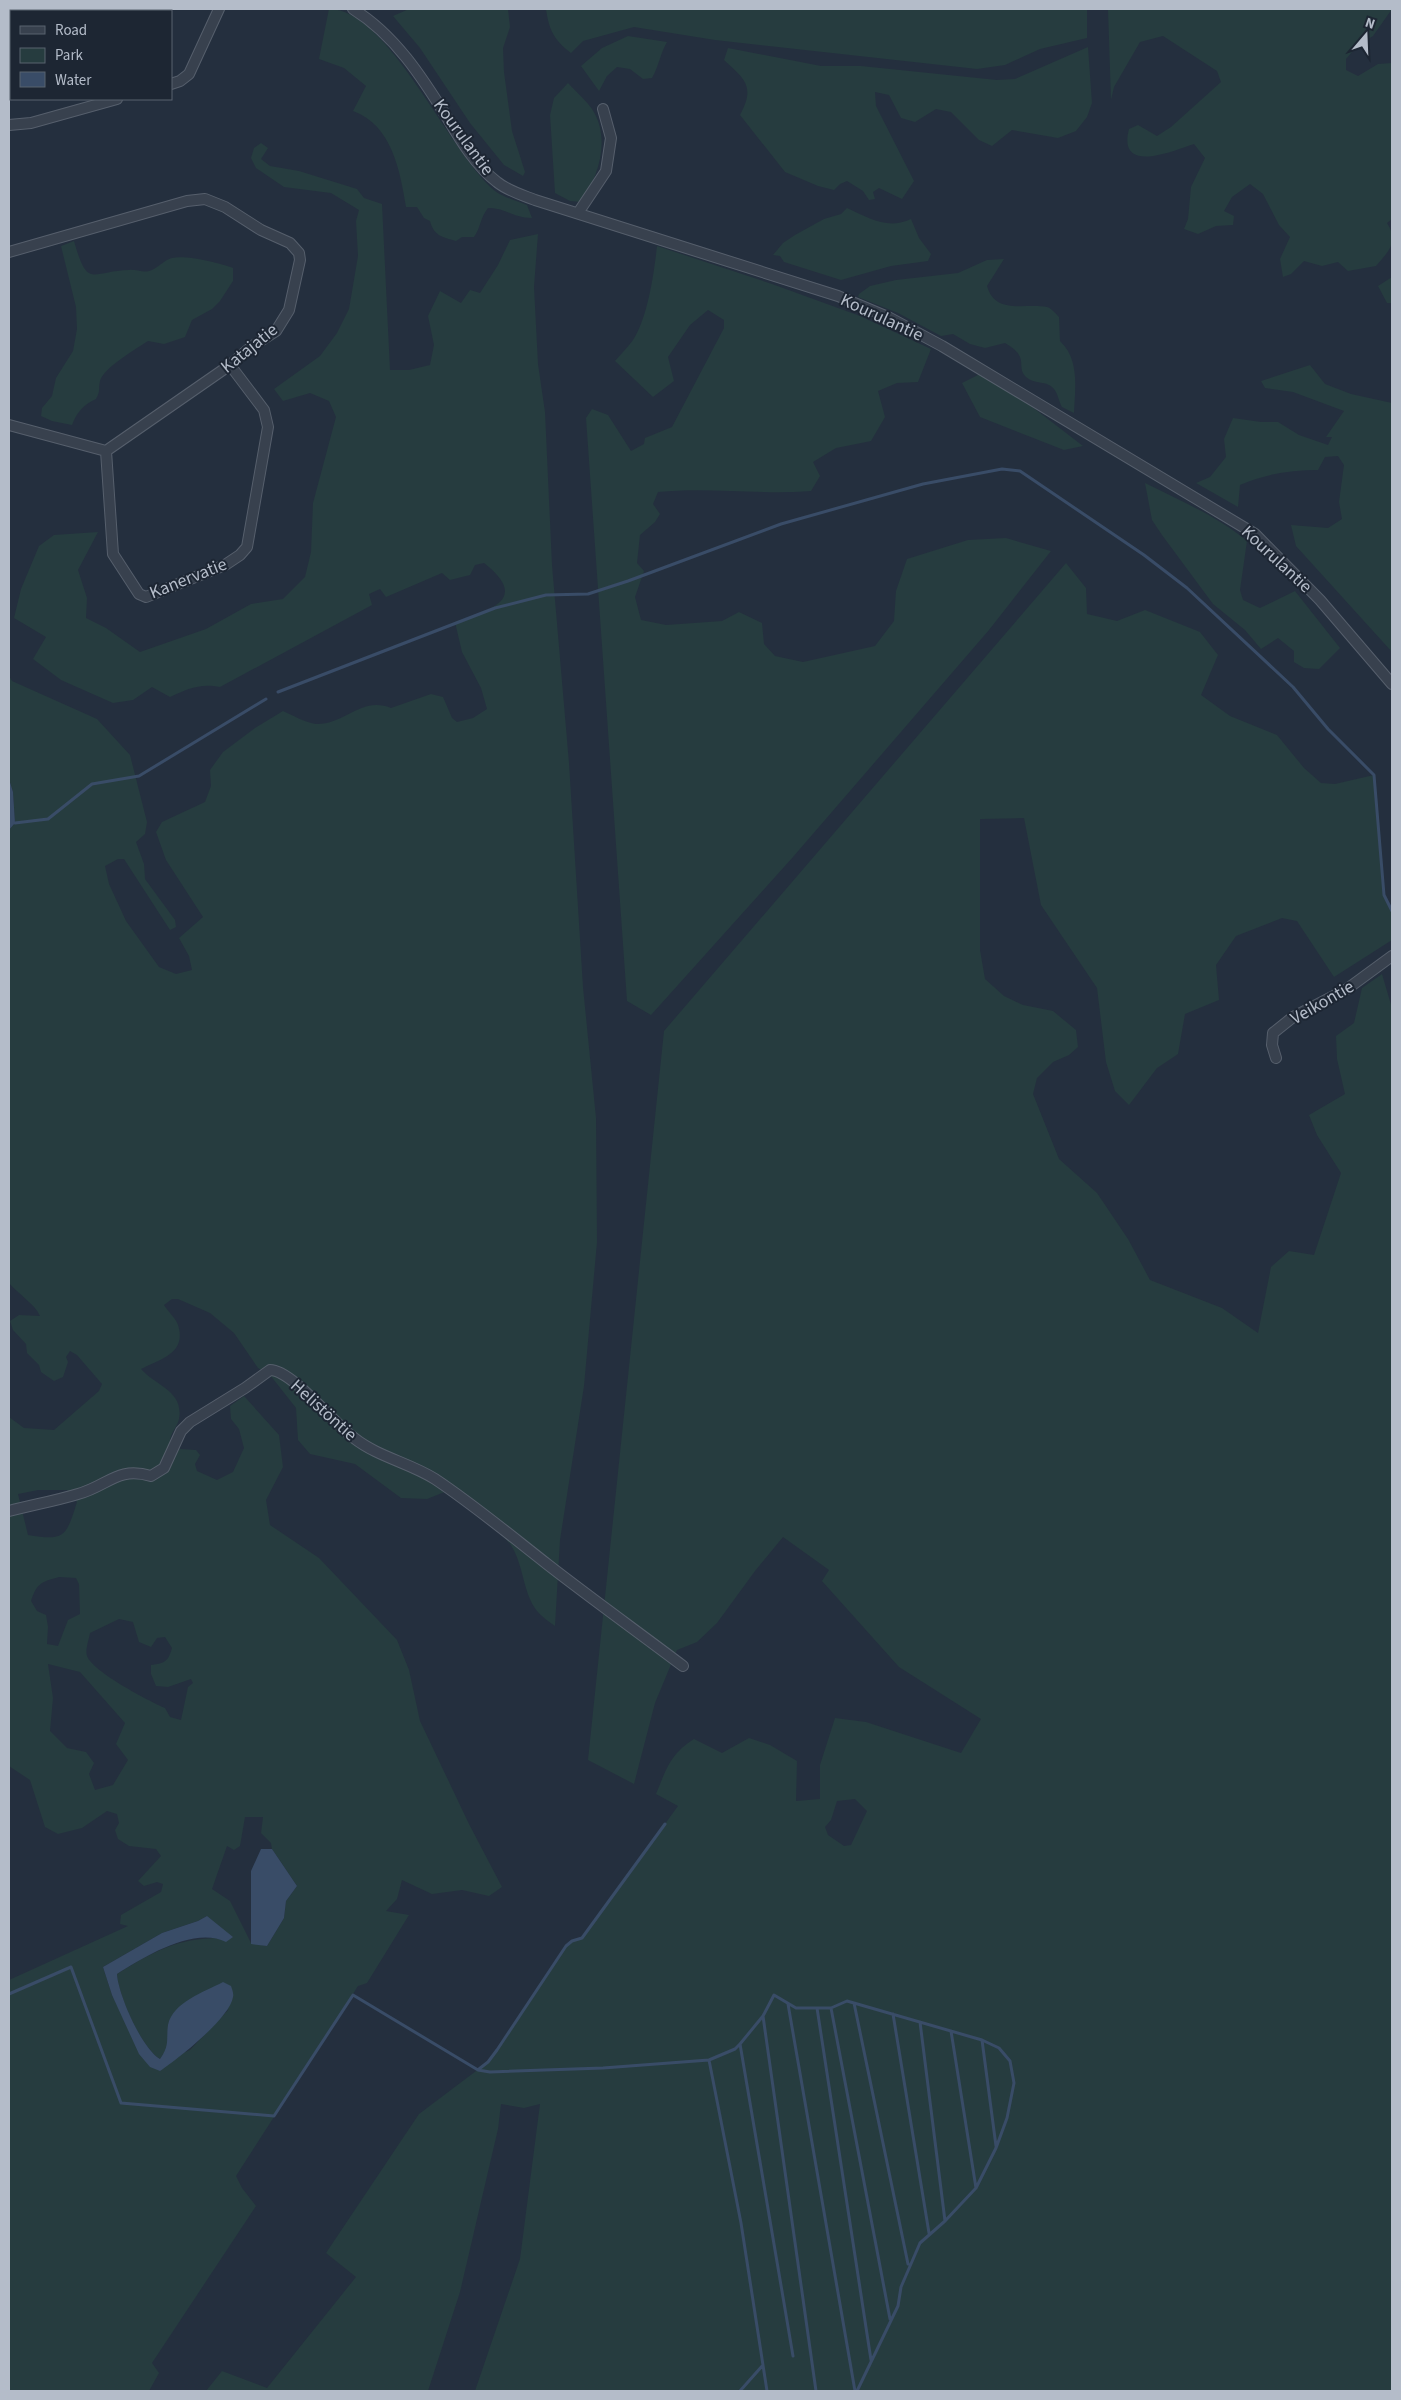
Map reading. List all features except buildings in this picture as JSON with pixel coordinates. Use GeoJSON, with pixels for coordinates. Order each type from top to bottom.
{"type":"FeatureCollection","features":[{"type":"Feature","properties":{"kind":"street"},"geometry":{"type":"LineString","coordinates":[[172,84],[180,81],[189,74],[219,9]]}},
{"type":"Feature","properties":{"kind":"street","name":"Kourulantie"},"geometry":{"type":"LineString","coordinates":[[353,9],[374,23],[406,57],[483,170],[497,182],[513,192],[838,296],[888,317],[942,346],[1255,534],[1320,600],[1392,684]]}},
{"type":"Feature","properties":{"kind":"street"},"geometry":{"type":"LineString","coordinates":[[9,125],[31,123],[113,100]]}},
{"type":"Feature","properties":{"kind":"street"},"geometry":{"type":"LineString","coordinates":[[578,213],[606,171],[611,138],[603,109]]}},
{"type":"Feature","properties":{"kind":"street","name":"Katajatie"},"geometry":{"type":"LineString","coordinates":[[9,252],[188,201],[205,199],[225,207],[261,230],[290,243],[299,252],[300,260],[289,310],[276,331],[251,346],[230,365],[106,451]]}},
{"type":"Feature","properties":{"kind":"street","name":"Kanervatie"},"geometry":{"type":"LineString","coordinates":[[106,451],[113,554],[139,594],[146,597],[225,564],[240,555],[247,547],[251,534],[252,510],[268,426],[264,410],[230,365]]}},
{"type":"Feature","properties":{"kind":"street"},"geometry":{"type":"LineString","coordinates":[[9,425],[106,451]]}},
{"type":"Feature","properties":{"kind":"street","name":"Veikontie"},"geometry":{"type":"LineString","coordinates":[[1276,1058],[1272,1045],[1273,1033],[1293,1017],[1347,988],[1392,956]]}},
{"type":"Feature","properties":{"kind":"street","name":"Helistöntie"},"geometry":{"type":"LineString","coordinates":[[9,1511],[80,1494],[119,1475],[136,1471],[151,1476],[164,1468],[181,1431],[190,1422],[270,1370],[275,1370],[281,1372],[303,1389],[353,1438],[369,1448],[433,1478],[683,1666]]}},
{"type":"Feature","properties":{"kind":"green space"},"geometry":{"type":"Polygon","coordinates":[[[39,9],[152,9],[152,10],[39,9]]]}},
{"type":"Feature","properties":{"kind":"green space"},"geometry":{"type":"Polygon","coordinates":[[[329,9],[351,15],[374,32],[417,85],[477,172],[498,193],[527,205],[532,218],[525,218],[495,208],[488,208],[474,237],[462,237],[456,241],[436,233],[430,221],[424,218],[417,207],[406,207],[397,164],[385,138],[377,127],[353,111],[366,86],[344,68],[319,59],[329,9]]]}},
{"type":"Feature","properties":{"kind":"green space"},"geometry":{"type":"Polygon","coordinates":[[[409,9],[508,9],[510,27],[503,48],[504,72],[512,131],[525,172],[523,176],[504,165],[470,123],[420,48],[393,16],[409,9]]]}},
{"type":"Feature","properties":{"kind":"green space"},"geometry":{"type":"Polygon","coordinates":[[[546,9],[1087,9],[1087,38],[1040,49],[1005,65],[977,69],[715,40],[634,27],[583,41],[571,53],[560,44],[553,34],[546,9]]]}},
{"type":"Feature","properties":{"kind":"green space"},"geometry":{"type":"Polygon","coordinates":[[[1108,9],[1392,9],[1373,36],[1358,45],[1346,59],[1346,70],[1358,76],[1378,64],[1392,63],[1392,219],[1387,223],[1391,230],[1392,241],[1388,251],[1376,266],[1348,271],[1338,262],[1322,266],[1304,261],[1291,274],[1283,277],[1280,259],[1290,237],[1279,225],[1263,194],[1250,184],[1232,197],[1224,211],[1234,216],[1233,225],[1216,226],[1198,234],[1184,229],[1188,219],[1191,187],[1205,158],[1194,144],[1161,154],[1139,156],[1131,152],[1127,143],[1129,129],[1138,125],[1157,136],[1171,127],[1221,82],[1217,71],[1163,36],[1140,42],[1114,87],[1111,100],[1108,9]]]}},
{"type":"Feature","properties":{"kind":"green space"},"geometry":{"type":"Polygon","coordinates":[[[628,36],[667,42],[652,78],[643,79],[630,69],[617,67],[607,76],[599,91],[581,66],[602,48],[628,36]]]}},
{"type":"Feature","properties":{"kind":"green space"},"geometry":{"type":"Polygon","coordinates":[[[1088,47],[1092,103],[1087,117],[1076,131],[1058,138],[1012,130],[992,146],[979,140],[951,112],[936,109],[915,122],[901,118],[889,95],[875,92],[876,106],[914,181],[902,199],[879,188],[873,192],[875,199],[869,200],[863,191],[847,181],[840,184],[834,190],[818,186],[785,172],[740,115],[747,97],[746,84],[738,73],[724,60],[728,48],[821,66],[861,66],[997,80],[1015,79],[1088,47]]]}},
{"type":"Feature","properties":{"kind":"green space"},"geometry":{"type":"Polygon","coordinates":[[[568,83],[592,109],[598,120],[601,132],[602,144],[597,169],[593,181],[581,202],[570,201],[555,193],[550,115],[554,98],[568,83]]]}},
{"type":"Feature","properties":{"kind":"green space"},"geometry":{"type":"Polygon","coordinates":[[[261,143],[268,148],[261,159],[270,166],[299,171],[357,189],[364,198],[382,204],[390,370],[409,370],[430,365],[434,345],[428,316],[440,291],[461,303],[470,290],[480,293],[498,265],[510,240],[538,234],[534,287],[538,364],[545,412],[552,565],[569,763],[583,987],[596,1118],[597,1242],[584,1386],[560,1540],[555,1626],[541,1615],[532,1604],[516,1555],[508,1541],[482,1518],[447,1491],[427,1499],[401,1498],[355,1464],[310,1454],[298,1440],[296,1408],[270,1375],[258,1368],[234,1333],[210,1313],[178,1299],[172,1299],[164,1305],[177,1322],[180,1335],[179,1342],[176,1349],[170,1354],[141,1369],[168,1390],[177,1402],[179,1419],[170,1444],[180,1449],[196,1450],[200,1455],[195,1464],[197,1471],[217,1480],[233,1472],[244,1448],[239,1429],[231,1419],[230,1406],[244,1396],[279,1435],[283,1467],[266,1500],[270,1525],[319,1558],[397,1640],[409,1670],[420,1721],[469,1824],[502,1887],[489,1896],[462,1890],[432,1894],[402,1880],[397,1899],[386,1911],[409,1915],[367,1983],[358,1986],[236,2176],[242,2188],[256,2206],[152,2363],[159,2373],[149,2391],[9,2391],[9,1980],[128,1926],[120,1924],[121,1915],[161,1892],[163,1884],[157,1882],[144,1886],[138,1881],[161,1856],[156,1849],[129,1846],[118,1839],[115,1830],[119,1823],[117,1814],[107,1811],[82,1828],[58,1834],[45,1827],[30,1780],[9,1766],[9,1417],[24,1428],[54,1430],[99,1391],[102,1384],[77,1355],[70,1351],[66,1357],[68,1362],[63,1377],[54,1381],[41,1372],[39,1365],[27,1353],[26,1344],[13,1330],[10,1321],[19,1315],[40,1316],[34,1307],[9,1283],[9,830],[15,823],[13,792],[9,779],[9,676],[12,681],[97,719],[130,755],[147,822],[145,834],[136,842],[144,864],[145,879],[175,920],[176,927],[170,930],[124,859],[118,859],[105,866],[109,884],[126,921],[159,967],[176,974],[192,970],[189,956],[179,938],[203,917],[166,860],[156,832],[162,822],[205,802],[211,786],[210,770],[223,752],[255,728],[283,711],[304,721],[316,724],[326,723],[362,708],[380,705],[391,708],[431,694],[443,697],[452,718],[457,722],[473,718],[487,709],[481,688],[462,652],[455,622],[492,608],[500,602],[504,595],[504,586],[498,576],[484,563],[475,565],[470,575],[450,580],[442,573],[386,597],[380,589],[369,594],[372,605],[220,687],[200,686],[170,697],[152,687],[133,700],[113,703],[61,680],[33,659],[46,637],[14,618],[21,589],[39,546],[54,535],[98,532],[78,570],[87,598],[86,618],[106,628],[140,652],[206,629],[251,604],[283,599],[305,577],[311,552],[313,503],[336,417],[329,401],[310,393],[283,401],[274,389],[320,356],[337,333],[349,309],[358,256],[356,221],[359,210],[331,193],[284,187],[256,168],[251,158],[254,148],[261,143]],[[38,1490],[18,1494],[28,1535],[40,1537],[62,1534],[70,1523],[77,1502],[67,1490],[38,1490]],[[59,1577],[40,1584],[35,1590],[31,1601],[37,1611],[46,1615],[48,1627],[47,1644],[58,1646],[68,1620],[80,1614],[79,1584],[76,1578],[59,1577]],[[119,1619],[90,1633],[87,1656],[91,1663],[99,1670],[122,1685],[165,1708],[170,1717],[181,1720],[188,1687],[193,1683],[191,1679],[168,1687],[156,1686],[151,1674],[151,1665],[165,1661],[171,1653],[172,1648],[165,1637],[157,1638],[151,1647],[139,1642],[133,1622],[119,1619]],[[48,1664],[53,1698],[50,1731],[67,1748],[86,1752],[94,1763],[89,1774],[95,1790],[113,1785],[128,1760],[116,1744],[125,1723],[80,1672],[48,1664]],[[245,1817],[240,1846],[234,1850],[227,1846],[212,1889],[230,1901],[251,1943],[267,1946],[284,1918],[286,1901],[297,1886],[272,1849],[271,1843],[261,1833],[263,1817],[245,1817]],[[207,1916],[162,1933],[103,1967],[112,1995],[150,2067],[190,2050],[229,2009],[168,2042],[168,2047],[160,2059],[153,2053],[132,2021],[118,1983],[117,1974],[142,1959],[166,1948],[191,1941],[219,1938],[207,1916]]]}},
{"type":"Feature","properties":{"kind":"green space"},"geometry":{"type":"Polygon","coordinates":[[[847,208],[871,219],[886,223],[903,222],[911,219],[919,238],[931,254],[928,261],[891,266],[841,280],[784,262],[780,256],[773,255],[783,243],[795,235],[824,219],[841,214],[847,208]]]}},
{"type":"Feature","properties":{"kind":"green space"},"geometry":{"type":"Polygon","coordinates":[[[74,241],[83,266],[92,274],[131,270],[147,271],[172,258],[178,257],[212,262],[233,268],[233,281],[220,301],[212,309],[192,320],[185,337],[164,344],[148,341],[107,370],[100,381],[96,399],[81,409],[72,425],[52,421],[41,416],[42,408],[52,396],[56,378],[73,351],[77,329],[76,307],[61,246],[74,241]]]}},
{"type":"Feature","properties":{"kind":"green space"},"geometry":{"type":"Polygon","coordinates":[[[657,246],[772,284],[860,316],[931,349],[918,382],[897,383],[878,391],[885,417],[871,441],[836,448],[813,462],[820,476],[811,491],[696,490],[658,492],[653,504],[660,514],[655,522],[640,535],[637,563],[644,571],[635,597],[641,620],[666,625],[722,621],[739,612],[762,623],[764,644],[775,656],[803,662],[875,646],[894,621],[896,591],[907,559],[968,540],[1006,538],[1051,551],[989,630],[793,857],[651,1015],[627,1001],[586,418],[592,409],[608,415],[631,451],[644,444],[645,438],[672,427],[724,328],[724,320],[708,310],[690,325],[668,357],[674,381],[653,397],[615,361],[633,340],[643,319],[652,282],[657,246]]]}},
{"type":"Feature","properties":{"kind":"green space"},"geometry":{"type":"Polygon","coordinates":[[[1004,259],[987,286],[991,295],[997,301],[1012,306],[1047,307],[1059,317],[1060,341],[1071,357],[1075,375],[1074,413],[1062,407],[1051,386],[1026,377],[1023,373],[1018,353],[1005,343],[985,348],[970,344],[953,334],[941,336],[898,313],[858,297],[859,294],[870,286],[896,280],[958,273],[987,260],[1004,259]]]}},
{"type":"Feature","properties":{"kind":"green space"},"geometry":{"type":"Polygon","coordinates":[[[1392,277],[1392,303],[1387,303],[1378,286],[1392,277]]]}},
{"type":"Feature","properties":{"kind":"green space"},"geometry":{"type":"Polygon","coordinates":[[[1310,365],[1325,384],[1351,394],[1392,403],[1392,652],[1296,546],[1291,525],[1328,528],[1342,519],[1339,502],[1344,465],[1338,456],[1325,457],[1318,470],[1278,473],[1240,485],[1238,507],[1196,483],[1210,477],[1226,457],[1224,439],[1233,418],[1261,422],[1278,422],[1299,435],[1328,445],[1332,437],[1326,437],[1344,411],[1293,392],[1265,388],[1261,381],[1310,365]]]}},
{"type":"Feature","properties":{"kind":"green space"},"geometry":{"type":"Polygon","coordinates":[[[982,373],[1001,383],[1083,446],[1064,450],[980,417],[962,383],[982,373]]]}},
{"type":"Feature","properties":{"kind":"green space"},"geometry":{"type":"Polygon","coordinates":[[[1145,483],[1211,516],[1247,541],[1240,590],[1243,600],[1260,608],[1295,591],[1340,648],[1319,669],[1304,668],[1294,662],[1294,651],[1278,638],[1261,649],[1245,630],[1213,604],[1162,535],[1152,520],[1145,483]]]}},
{"type":"Feature","properties":{"kind":"green space"},"geometry":{"type":"Polygon","coordinates":[[[1066,563],[1086,588],[1087,614],[1117,621],[1145,610],[1200,632],[1218,655],[1201,695],[1230,716],[1277,735],[1304,768],[1321,783],[1335,784],[1374,775],[1384,895],[1392,911],[1392,940],[1334,977],[1297,921],[1282,918],[1236,936],[1216,965],[1219,1000],[1185,1014],[1178,1054],[1157,1068],[1129,1105],[1115,1091],[1106,1062],[1097,988],[1041,905],[1024,818],[980,819],[980,950],[985,979],[1004,996],[1023,1005],[1053,1011],[1076,1030],[1078,1047],[1069,1055],[1053,1062],[1037,1078],[1033,1094],[1059,1159],[1097,1193],[1128,1239],[1150,1280],[1222,1308],[1258,1333],[1271,1267],[1289,1251],[1314,1255],[1341,1173],[1317,1135],[1309,1115],[1345,1094],[1337,1059],[1336,1036],[1354,1023],[1362,988],[1382,974],[1392,1008],[1392,2391],[475,2391],[520,2259],[540,2104],[524,2108],[501,2104],[498,2129],[460,2292],[428,2391],[206,2391],[222,2371],[267,2388],[356,2277],[326,2253],[419,2114],[488,2062],[566,1946],[572,1941],[582,1938],[678,1806],[656,1794],[670,1763],[679,1751],[694,1739],[722,1753],[749,1738],[770,1745],[797,1761],[796,1801],[820,1799],[820,1765],[835,1718],[866,1722],[961,1753],[981,1719],[899,1667],[822,1581],[829,1570],[783,1537],[755,1571],[717,1623],[697,1642],[677,1650],[655,1703],[634,1784],[588,1760],[664,1031],[1066,563]],[[855,1799],[837,1801],[831,1820],[825,1827],[828,1835],[844,1846],[851,1845],[867,1811],[855,1799]]]}},
{"type":"Feature","properties":{"kind":"water"},"geometry":{"type":"Polygon","coordinates":[[[9,779],[13,792],[15,823],[9,830],[9,779]]]}},
{"type":"Feature","properties":{"kind":"water"},"geometry":{"type":"Polygon","coordinates":[[[261,1849],[272,1849],[297,1886],[286,1901],[284,1918],[267,1946],[251,1944],[251,1871],[261,1849]]]}},
{"type":"Feature","properties":{"kind":"water"},"geometry":{"type":"Polygon","coordinates":[[[207,1916],[233,1937],[226,1942],[213,1938],[185,1941],[155,1952],[117,1974],[118,1983],[132,2020],[146,2044],[160,2059],[166,2046],[168,2025],[176,2010],[190,1999],[223,1982],[231,1986],[233,1997],[230,2006],[223,2016],[190,2048],[160,2071],[150,2067],[139,2054],[112,1995],[103,1967],[162,1933],[207,1916]]]}},
{"type":"Feature","properties":{"kind":"waterway"},"geometry":{"type":"LineString","coordinates":[[278,692],[495,608],[546,595],[588,594],[781,524],[923,484],[1002,469],[1020,471],[1144,555],[1187,588],[1293,687],[1328,729],[1374,775],[1384,895],[1392,911]]}},
{"type":"Feature","properties":{"kind":"waterway"},"geometry":{"type":"LineString","coordinates":[[15,823],[48,819],[92,784],[139,776],[266,699]]}},
{"type":"Feature","properties":{"kind":"waterway"},"geometry":{"type":"LineString","coordinates":[[479,2069],[488,2062],[497,2050],[566,1946],[572,1941],[582,1938],[665,1824]]}},
{"type":"Feature","properties":{"kind":"waterway"},"geometry":{"type":"LineString","coordinates":[[9,1994],[71,1967],[121,2103],[274,2116],[353,1995],[478,2070],[490,2072],[603,2068],[709,2060],[735,2049],[763,2016],[774,1995],[796,2008],[831,2008],[847,2001],[982,2040],[999,2048],[1010,2061],[1014,2083],[1007,2118],[996,2148],[976,2188],[945,2221],[920,2243],[901,2287],[898,2306],[857,2391]]}},
{"type":"Feature","properties":{"kind":"waterway"},"geometry":{"type":"LineString","coordinates":[[854,2003],[908,2264]]}},
{"type":"Feature","properties":{"kind":"waterway"},"geometry":{"type":"LineString","coordinates":[[788,2004],[855,2391]]}},
{"type":"Feature","properties":{"kind":"waterway"},"geometry":{"type":"LineString","coordinates":[[817,2008],[871,2360]]}},
{"type":"Feature","properties":{"kind":"waterway"},"geometry":{"type":"LineString","coordinates":[[831,2008],[890,2319]]}},
{"type":"Feature","properties":{"kind":"waterway"},"geometry":{"type":"LineString","coordinates":[[893,2014],[929,2233]]}},
{"type":"Feature","properties":{"kind":"waterway"},"geometry":{"type":"LineString","coordinates":[[763,2016],[816,2391]]}},
{"type":"Feature","properties":{"kind":"waterway"},"geometry":{"type":"LineString","coordinates":[[920,2022],[945,2221]]}},
{"type":"Feature","properties":{"kind":"waterway"},"geometry":{"type":"LineString","coordinates":[[951,2031],[976,2188]]}},
{"type":"Feature","properties":{"kind":"waterway"},"geometry":{"type":"LineString","coordinates":[[982,2040],[996,2146]]}},
{"type":"Feature","properties":{"kind":"waterway"},"geometry":{"type":"LineString","coordinates":[[740,2044],[793,2356]]}},
{"type":"Feature","properties":{"kind":"waterway"},"geometry":{"type":"LineString","coordinates":[[709,2060],[741,2223],[767,2391]]}},
{"type":"Feature","properties":{"kind":"waterway"},"geometry":{"type":"LineString","coordinates":[[740,2391],[763,2365]]}}]}
